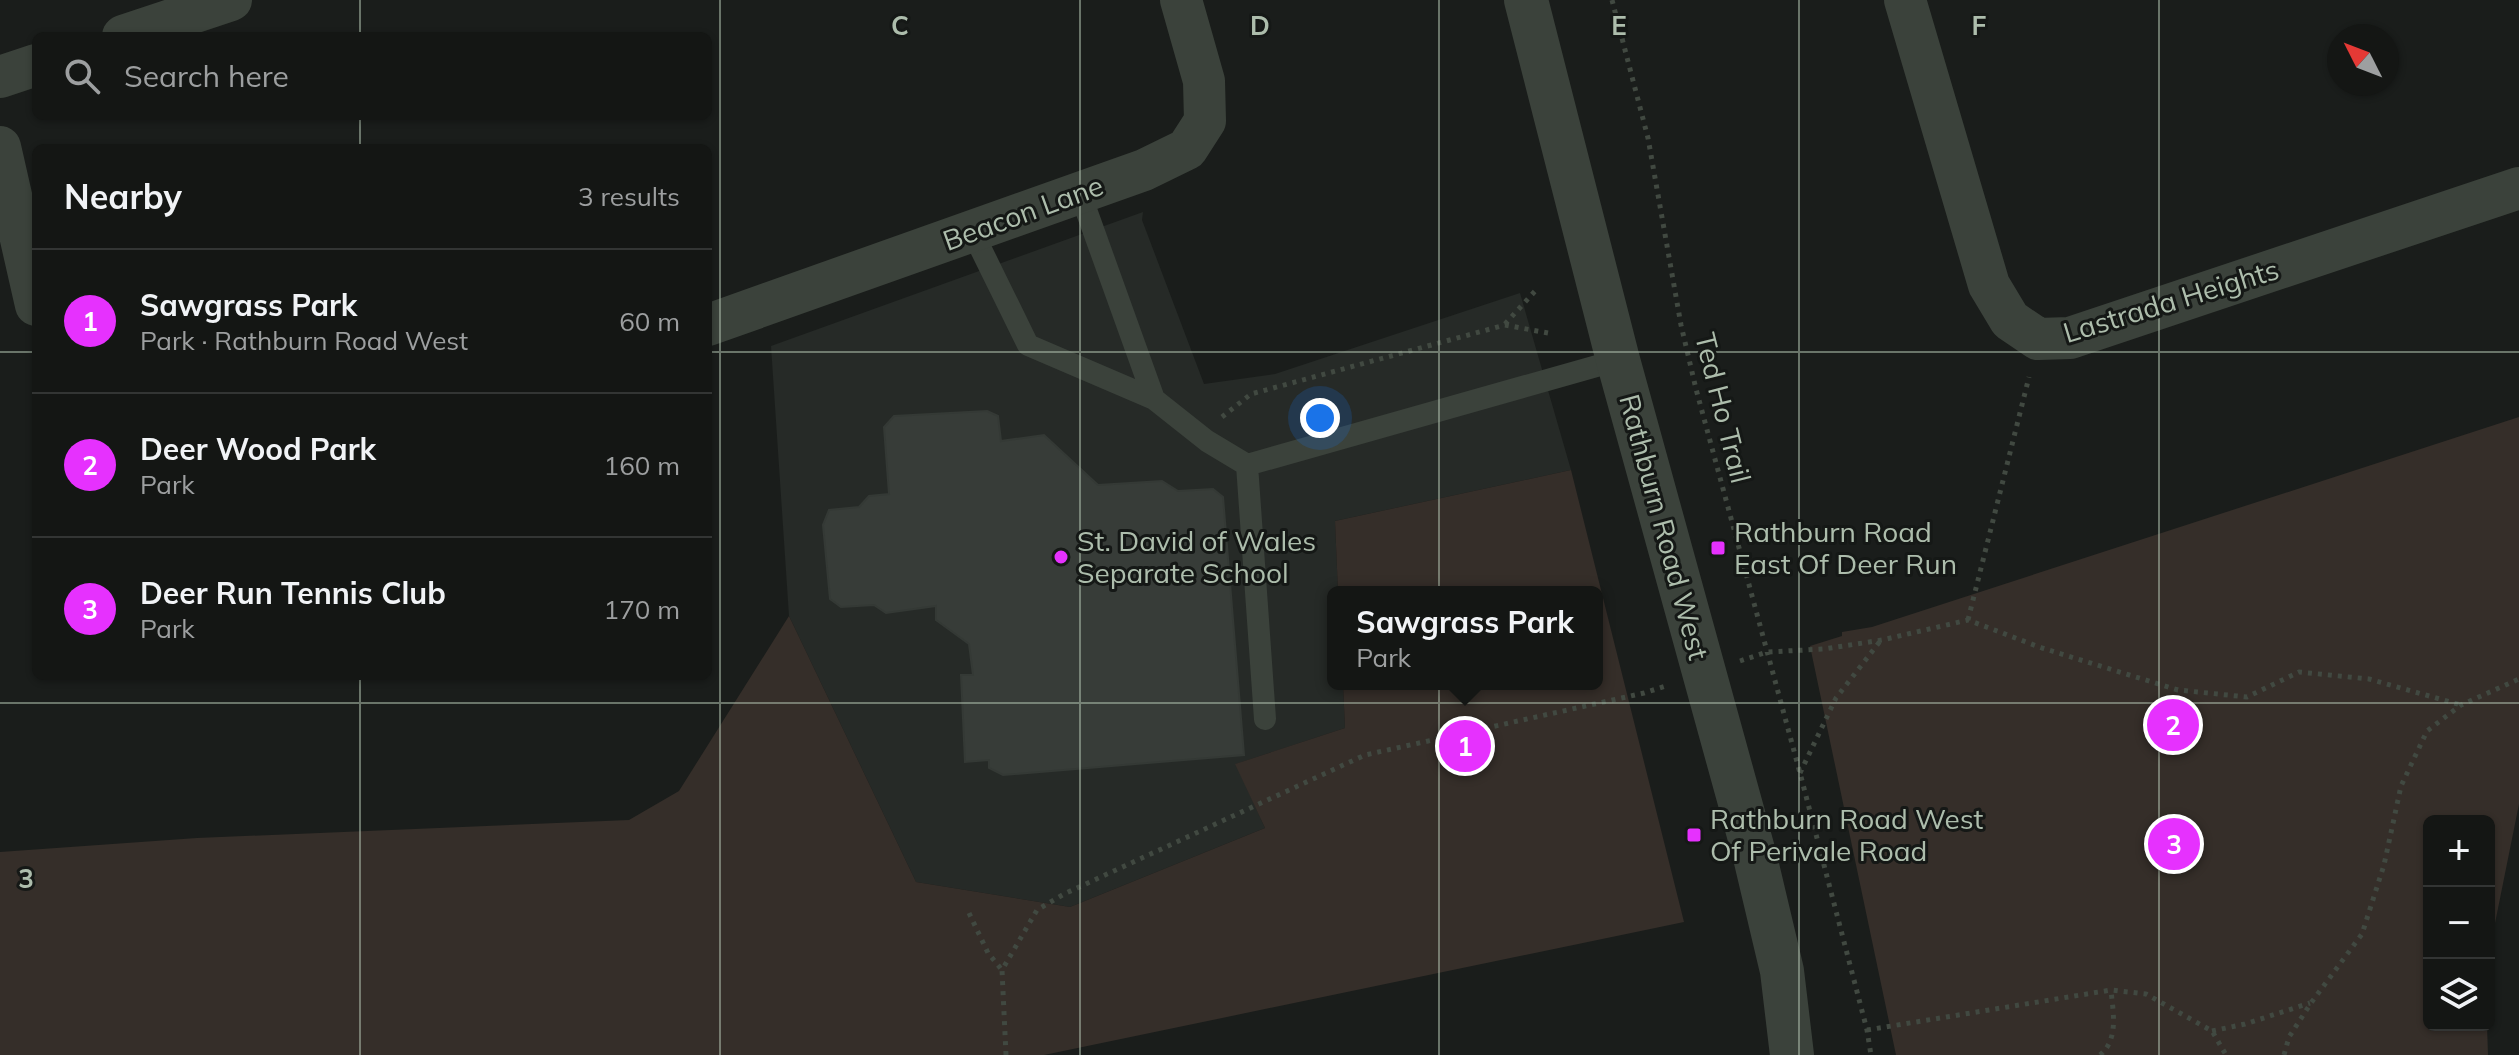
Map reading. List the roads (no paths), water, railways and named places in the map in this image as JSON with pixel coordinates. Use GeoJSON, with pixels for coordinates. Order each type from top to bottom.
{"type":"FeatureCollection","features":[{"type":"Feature","properties":{"kind":"street"},"geometry":{"type":"LineString","coordinates":[[135,32],[231,0]]}},
{"type":"Feature","properties":{"kind":"street","name":"Beacon Lane"},"geometry":{"type":"LineString","coordinates":[[712,324],[1144,170],[1187,149],[1205,121],[1204,81],[1181,0]]}},
{"type":"Feature","properties":{"kind":"street","name":"Rathburn Road West"},"geometry":{"type":"LineString","coordinates":[[1526,0],[1618,360],[1755,857],[1782,971],[1792,1055]]}},
{"type":"Feature","properties":{"kind":"street","name":"Lastrada Heights"},"geometry":{"type":"LineString","coordinates":[[1905,0],[1989,285],[2010,320],[2038,339],[2070,338],[2519,188]]}},
{"type":"Feature","properties":{"kind":"street"},"geometry":{"type":"LineString","coordinates":[[0,77],[32,66]]}},
{"type":"Feature","properties":{"kind":"street"},"geometry":{"type":"LineString","coordinates":[[0,147],[32,287]]}},
{"type":"Feature","properties":{"kind":"lane"},"geometry":{"type":"LineString","coordinates":[[1080,193],[1154,399]]}},
{"type":"Feature","properties":{"kind":"lane"},"geometry":{"type":"LineString","coordinates":[[972,231],[1028,345],[1154,399],[1207,441],[1247,465],[1618,360]]}},
{"type":"Feature","properties":{"kind":"lane"},"geometry":{"type":"LineString","coordinates":[[1247,465],[1265,719]]}},
{"type":"Feature","properties":{"kind":"place","name":"Rathburn Road East Of Deer Run"},"geometry":{"type":"Point","coordinates":[1718,548]}},
{"type":"Feature","properties":{"kind":"place","name":"St. David of Wales Separate School"},"geometry":{"type":"Point","coordinates":[1061,557]}},
{"type":"Feature","properties":{"kind":"place","name":"Deer Wood Park"},"geometry":{"type":"Point","coordinates":[2173,725]}},
{"type":"Feature","properties":{"kind":"place","name":"Sawgrass Park"},"geometry":{"type":"Point","coordinates":[1465,746]}},
{"type":"Feature","properties":{"kind":"place","name":"Rathburn Road West Of Perivale Road"},"geometry":{"type":"Point","coordinates":[1694,835]}},
{"type":"Feature","properties":{"kind":"place","name":"Deer Run Tennis Club"},"geometry":{"type":"Point","coordinates":[2174,844]}}]}
